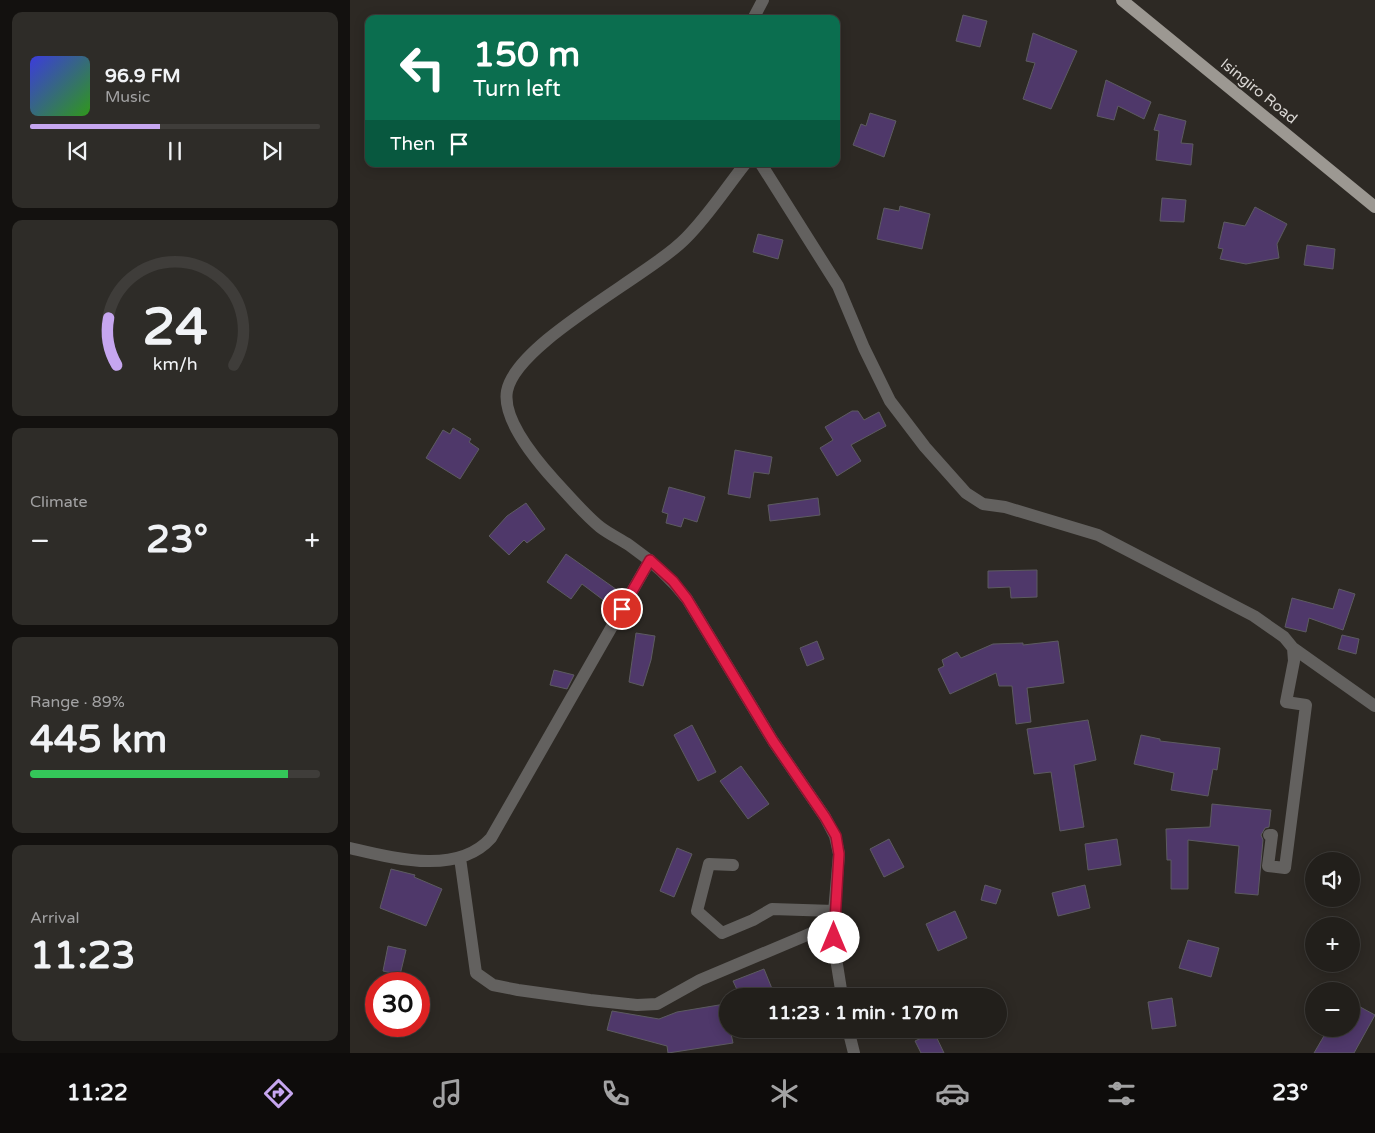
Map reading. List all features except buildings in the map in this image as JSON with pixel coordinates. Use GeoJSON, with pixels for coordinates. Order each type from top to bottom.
{"type":"FeatureCollection","features":[{"type":"Feature","properties":{"kind":"main road","name":"Isingiro Road"},"geometry":{"type":"LineString","coordinates":[[1122,0],[1375,207]]}},
{"type":"Feature","properties":{"kind":"street"},"geometry":{"type":"LineString","coordinates":[[755,15],[763,0]]}},
{"type":"Feature","properties":{"kind":"street"},"geometry":{"type":"LineString","coordinates":[[743,167],[687,237],[667,255],[570,321],[515,373],[507,389],[506,406],[511,423],[554,480],[601,527],[650,560],[673,581],[687,599],[773,741],[836,836],[839,854],[833,924],[841,988]]}},
{"type":"Feature","properties":{"kind":"street"},"geometry":{"type":"LineString","coordinates":[[762,167],[838,286],[864,348],[890,402],[925,447],[966,493],[983,504],[1005,507],[1098,535],[1254,616],[1284,637],[1293,648],[1375,706]]}},
{"type":"Feature","properties":{"kind":"street"},"geometry":{"type":"LineString","coordinates":[[350,848],[411,860],[440,860],[460,858],[482,848],[491,838],[650,560]]}},
{"type":"Feature","properties":{"kind":"street"},"geometry":{"type":"LineString","coordinates":[[1270,835],[1272,835],[1268,866],[1285,868],[1306,705],[1286,702],[1294,660],[1293,648]]}},
{"type":"Feature","properties":{"kind":"street"},"geometry":{"type":"LineString","coordinates":[[460,858],[476,973],[493,985],[518,990],[618,1003],[657,1004],[700,980],[833,924]]}},
{"type":"Feature","properties":{"kind":"street"},"geometry":{"type":"LineString","coordinates":[[733,865],[709,864],[698,912],[722,933],[753,920],[772,909],[834,911]]}},
{"type":"Feature","properties":{"kind":"street"},"geometry":{"type":"LineString","coordinates":[[850,1038],[854,1053]]}},
{"type":"Feature","properties":{"kind":"route"},"geometry":{"type":"LineString","coordinates":[[622,609],[650,560],[673,581],[687,599],[773,741],[836,836],[839,854],[833,924],[834,938]]}}]}
